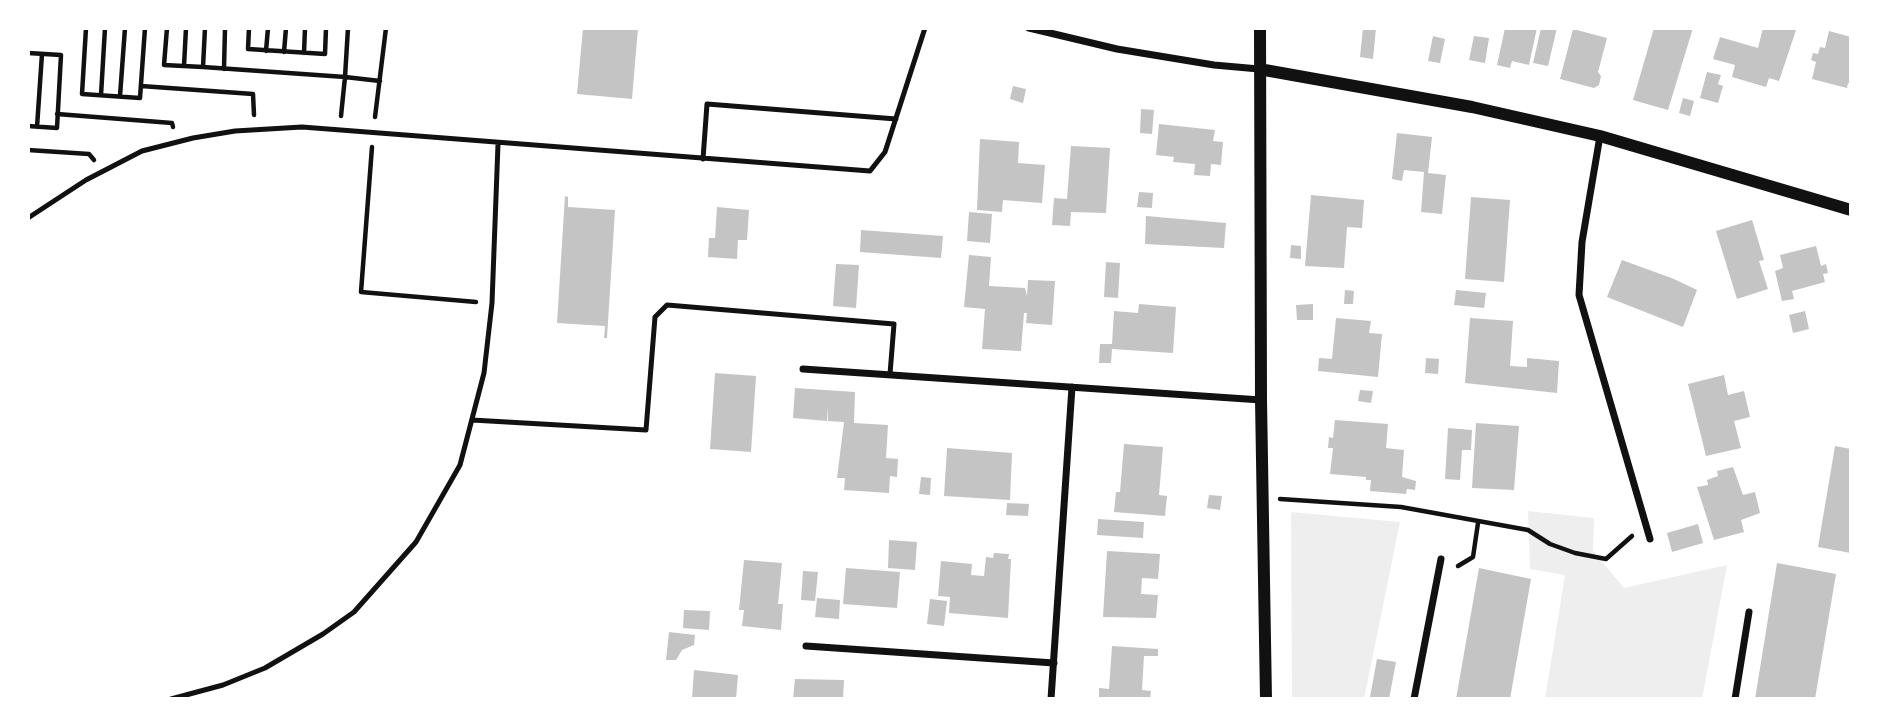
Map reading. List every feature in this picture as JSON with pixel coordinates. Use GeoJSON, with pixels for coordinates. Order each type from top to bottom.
{"type":"FeatureCollection","features":[{"type":"Feature","properties":{"kind":"street"},"geometry":{"type":"LineString","coordinates":[[1029,28],[1117,49],[1214,65],[1259,69],[1472,107],[1600,136],[1851,211]]}},
{"type":"Feature","properties":{"kind":"street"},"geometry":{"type":"LineString","coordinates":[[1260,28],[1261,400],[1266,699]]}},
{"type":"Feature","properties":{"kind":"street"},"geometry":{"type":"LineString","coordinates":[[1600,136],[1582,242],[1579,295],[1650,539]]}},
{"type":"Feature","properties":{"kind":"street"},"geometry":{"type":"LineString","coordinates":[[803,369],[1261,400]]}},
{"type":"Feature","properties":{"kind":"street"},"geometry":{"type":"LineString","coordinates":[[1051,699],[1072,387]]}},
{"type":"Feature","properties":{"kind":"street"},"geometry":{"type":"LineString","coordinates":[[1414,699],[1441,559]]}},
{"type":"Feature","properties":{"kind":"street"},"geometry":{"type":"LineString","coordinates":[[1735,699],[1749,612]]}},
{"type":"Feature","properties":{"kind":"street"},"geometry":{"type":"LineString","coordinates":[[806,646],[1054,663]]}},
{"type":"Feature","properties":{"kind":"lane"},"geometry":{"type":"LineString","coordinates":[[28,218],[103,171],[142,151],[177,142],[255,130],[302,127],[870,171],[885,152],[925,28]]}},
{"type":"Feature","properties":{"kind":"lane"},"geometry":{"type":"LineString","coordinates":[[703,159],[707,104],[896,119]]}},
{"type":"Feature","properties":{"kind":"lane"},"geometry":{"type":"LineString","coordinates":[[172,699],[223,685],[292,654],[354,612],[415,542],[460,465],[484,373],[492,303],[498,144]]}},
{"type":"Feature","properties":{"kind":"lane"},"geometry":{"type":"LineString","coordinates":[[472,421],[646,430],[655,317],[667,305],[894,324],[890,374]]}},
{"type":"Feature","properties":{"kind":"path"},"geometry":{"type":"LineString","coordinates":[[86,28],[82,94],[141,98],[145,28]]}},
{"type":"Feature","properties":{"kind":"path"},"geometry":{"type":"LineString","coordinates":[[101,95],[106,28]]}},
{"type":"Feature","properties":{"kind":"path"},"geometry":{"type":"LineString","coordinates":[[120,96],[125,28]]}},
{"type":"Feature","properties":{"kind":"path"},"geometry":{"type":"LineString","coordinates":[[167,28],[164,65],[380,81]]}},
{"type":"Feature","properties":{"kind":"path"},"geometry":{"type":"LineString","coordinates":[[184,66],[186,28]]}},
{"type":"Feature","properties":{"kind":"path"},"geometry":{"type":"LineString","coordinates":[[203,67],[205,28]]}},
{"type":"Feature","properties":{"kind":"path"},"geometry":{"type":"LineString","coordinates":[[224,69],[225,28]]}},
{"type":"Feature","properties":{"kind":"path"},"geometry":{"type":"LineString","coordinates":[[248,28],[247,49],[325,54],[326,28]]}},
{"type":"Feature","properties":{"kind":"path"},"geometry":{"type":"LineString","coordinates":[[266,51],[268,28]]}},
{"type":"Feature","properties":{"kind":"path"},"geometry":{"type":"LineString","coordinates":[[284,52],[286,28]]}},
{"type":"Feature","properties":{"kind":"path"},"geometry":{"type":"LineString","coordinates":[[304,53],[305,28]]}},
{"type":"Feature","properties":{"kind":"path"},"geometry":{"type":"LineString","coordinates":[[340,131],[348,28]]}},
{"type":"Feature","properties":{"kind":"path"},"geometry":{"type":"LineString","coordinates":[[386,28],[373,134],[361,292],[492,303]]}},
{"type":"Feature","properties":{"kind":"path"},"geometry":{"type":"LineString","coordinates":[[28,53],[61,55],[57,128],[28,127]]}},
{"type":"Feature","properties":{"kind":"path"},"geometry":{"type":"LineString","coordinates":[[37,127],[42,54]]}},
{"type":"Feature","properties":{"kind":"path"},"geometry":{"type":"LineString","coordinates":[[141,86],[253,94],[255,130]]}},
{"type":"Feature","properties":{"kind":"path"},"geometry":{"type":"LineString","coordinates":[[58,114],[172,123],[177,142]]}},
{"type":"Feature","properties":{"kind":"path"},"geometry":{"type":"LineString","coordinates":[[28,150],[89,154],[103,171]]}},
{"type":"Feature","properties":{"kind":"path"},"geometry":{"type":"LineString","coordinates":[[1262,497],[1401,507],[1528,530],[1550,544],[1575,554],[1606,559],[1646,525]]}},
{"type":"Feature","properties":{"kind":"path"},"geometry":{"type":"LineString","coordinates":[[1437,580],[1473,557],[1478,523]]}},
{"type":"Feature","properties":{"kind":"shaded area"},"geometry":{"type":"Polygon","coordinates":[[[1528,511],[1594,518],[1593,551],[1624,588],[1727,565],[1702,699],[1545,699],[1565,575],[1530,569],[1528,511]]]}},
{"type":"Feature","properties":{"kind":"shaded area"},"geometry":{"type":"Polygon","coordinates":[[[1291,512],[1400,522],[1364,699],[1292,699],[1291,512]]]}},
{"type":"Feature","properties":{"kind":"building"},"geometry":{"type":"Polygon","coordinates":[[[583,28],[638,28],[632,99],[577,94],[583,28]]]}},
{"type":"Feature","properties":{"kind":"building"},"geometry":{"type":"Polygon","coordinates":[[[1363,28],[1376,28],[1373,59],[1360,57],[1363,28]]]}},
{"type":"Feature","properties":{"kind":"building"},"geometry":{"type":"Polygon","coordinates":[[[1505,28],[1537,28],[1529,65],[1512,61],[1510,68],[1497,65],[1505,28]]]}},
{"type":"Feature","properties":{"kind":"building"},"geometry":{"type":"Polygon","coordinates":[[[1541,28],[1557,28],[1548,66],[1533,63],[1541,28]]]}},
{"type":"Feature","properties":{"kind":"building"},"geometry":{"type":"Polygon","coordinates":[[[1654,28],[1693,28],[1668,110],[1633,100],[1654,28]]]}},
{"type":"Feature","properties":{"kind":"building"},"geometry":{"type":"Polygon","coordinates":[[[1763,28],[1796,30],[1779,81],[1769,78],[1766,87],[1732,77],[1735,65],[1713,59],[1720,37],[1758,48],[1763,28]]]}},
{"type":"Feature","properties":{"kind":"building"},"geometry":{"type":"Polygon","coordinates":[[[1573,29],[1607,38],[1598,72],[1601,76],[1599,85],[1594,88],[1560,79],[1573,29]]]}},
{"type":"Feature","properties":{"kind":"building"},"geometry":{"type":"Polygon","coordinates":[[[1829,31],[1851,37],[1851,84],[1848,83],[1847,88],[1812,79],[1816,62],[1811,60],[1813,53],[1818,54],[1820,47],[1825,48],[1829,31]]]}},
{"type":"Feature","properties":{"kind":"building"},"geometry":{"type":"Polygon","coordinates":[[[1433,36],[1445,39],[1440,63],[1428,61],[1433,36]]]}},
{"type":"Feature","properties":{"kind":"building"},"geometry":{"type":"Polygon","coordinates":[[[1474,36],[1489,38],[1485,63],[1469,60],[1474,36]]]}},
{"type":"Feature","properties":{"kind":"building"},"geometry":{"type":"Polygon","coordinates":[[[1707,72],[1721,75],[1718,84],[1723,86],[1718,103],[1700,98],[1707,72]]]}},
{"type":"Feature","properties":{"kind":"building"},"geometry":{"type":"Polygon","coordinates":[[[1013,86],[1026,89],[1023,103],[1010,99],[1013,86]]]}},
{"type":"Feature","properties":{"kind":"building"},"geometry":{"type":"Polygon","coordinates":[[[1683,98],[1694,101],[1690,116],[1679,113],[1683,98]]]}},
{"type":"Feature","properties":{"kind":"building"},"geometry":{"type":"Polygon","coordinates":[[[1141,109],[1154,110],[1152,134],[1140,133],[1141,109]]]}},
{"type":"Feature","properties":{"kind":"building"},"geometry":{"type":"Polygon","coordinates":[[[1159,124],[1215,130],[1213,141],[1223,142],[1221,165],[1211,164],[1210,176],[1194,175],[1195,164],[1173,162],[1174,157],[1156,155],[1159,124]]]}},
{"type":"Feature","properties":{"kind":"building"},"geometry":{"type":"Polygon","coordinates":[[[1397,133],[1432,137],[1428,173],[1446,175],[1442,214],[1421,212],[1424,172],[1404,170],[1402,181],[1392,179],[1397,133]]]}},
{"type":"Feature","properties":{"kind":"building"},"geometry":{"type":"Polygon","coordinates":[[[980,139],[1019,142],[1018,163],[1045,165],[1042,203],[1003,200],[1002,212],[977,210],[980,139]]]}},
{"type":"Feature","properties":{"kind":"building"},"geometry":{"type":"Polygon","coordinates":[[[1071,146],[1110,148],[1106,213],[1071,212],[1070,226],[1052,225],[1054,198],[1067,199],[1071,146]]]}},
{"type":"Feature","properties":{"kind":"building"},"geometry":{"type":"Polygon","coordinates":[[[1139,192],[1153,193],[1152,208],[1137,207],[1139,192]]]}},
{"type":"Feature","properties":{"kind":"building"},"geometry":{"type":"Polygon","coordinates":[[[1311,195],[1364,200],[1362,228],[1347,227],[1344,268],[1305,266],[1311,195]]]}},
{"type":"Feature","properties":{"kind":"building"},"geometry":{"type":"Polygon","coordinates":[[[565,196],[568,197],[568,207],[615,210],[607,338],[604,338],[605,326],[557,323],[565,196]]]}},
{"type":"Feature","properties":{"kind":"building"},"geometry":{"type":"Polygon","coordinates":[[[1471,197],[1510,200],[1504,282],[1465,279],[1471,197]]]}},
{"type":"Feature","properties":{"kind":"building"},"geometry":{"type":"Polygon","coordinates":[[[717,207],[749,210],[747,240],[738,240],[737,259],[708,257],[709,238],[715,238],[717,207]]]}},
{"type":"Feature","properties":{"kind":"building"},"geometry":{"type":"Polygon","coordinates":[[[969,212],[992,214],[990,243],[967,241],[969,212]]]}},
{"type":"Feature","properties":{"kind":"building"},"geometry":{"type":"Polygon","coordinates":[[[1146,216],[1226,223],[1224,248],[1145,244],[1146,216]]]}},
{"type":"Feature","properties":{"kind":"building"},"geometry":{"type":"Polygon","coordinates":[[[1752,220],[1764,260],[1759,261],[1768,289],[1737,299],[1716,231],[1752,220]]]}},
{"type":"Feature","properties":{"kind":"building"},"geometry":{"type":"Polygon","coordinates":[[[861,230],[943,236],[941,258],[860,252],[861,230]]]}},
{"type":"Feature","properties":{"kind":"building"},"geometry":{"type":"Polygon","coordinates":[[[1291,245],[1301,246],[1301,259],[1290,258],[1291,245]]]}},
{"type":"Feature","properties":{"kind":"building"},"geometry":{"type":"Polygon","coordinates":[[[1816,246],[1821,266],[1826,264],[1828,273],[1823,274],[1825,282],[1792,291],[1794,299],[1782,301],[1775,271],[1783,268],[1780,255],[1816,246]]]}},
{"type":"Feature","properties":{"kind":"building"},"geometry":{"type":"Polygon","coordinates":[[[969,255],[991,257],[989,286],[1025,288],[1027,296],[1028,280],[1055,281],[1052,325],[1026,323],[1027,313],[1024,313],[1021,351],[982,349],[985,309],[964,307],[969,255]]]}},
{"type":"Feature","properties":{"kind":"building"},"geometry":{"type":"Polygon","coordinates":[[[1622,260],[1697,290],[1683,327],[1607,297],[1622,260]]]}},
{"type":"Feature","properties":{"kind":"building"},"geometry":{"type":"Polygon","coordinates":[[[1106,262],[1120,263],[1118,298],[1104,297],[1106,262]]]}},
{"type":"Feature","properties":{"kind":"building"},"geometry":{"type":"Polygon","coordinates":[[[836,264],[859,265],[856,308],[833,306],[836,264]]]}},
{"type":"Feature","properties":{"kind":"building"},"geometry":{"type":"Polygon","coordinates":[[[1345,290],[1354,291],[1353,304],[1344,304],[1345,290]]]}},
{"type":"Feature","properties":{"kind":"building"},"geometry":{"type":"Polygon","coordinates":[[[1456,290],[1486,293],[1484,308],[1454,305],[1456,290]]]}},
{"type":"Feature","properties":{"kind":"building"},"geometry":{"type":"Polygon","coordinates":[[[1139,304],[1176,307],[1173,353],[1112,349],[1111,363],[1099,363],[1100,344],[1112,344],[1114,311],[1138,313],[1139,304]]]}},
{"type":"Feature","properties":{"kind":"building"},"geometry":{"type":"Polygon","coordinates":[[[1313,304],[1313,320],[1297,320],[1296,305],[1313,304]]]}},
{"type":"Feature","properties":{"kind":"building"},"geometry":{"type":"Polygon","coordinates":[[[1805,311],[1809,329],[1793,333],[1789,315],[1805,311]]]}},
{"type":"Feature","properties":{"kind":"building"},"geometry":{"type":"Polygon","coordinates":[[[1336,318],[1371,321],[1369,333],[1382,334],[1378,377],[1318,371],[1319,358],[1332,359],[1336,318]]]}},
{"type":"Feature","properties":{"kind":"building"},"geometry":{"type":"Polygon","coordinates":[[[1470,318],[1513,321],[1510,366],[1527,367],[1527,358],[1559,361],[1557,393],[1465,383],[1470,318]]]}},
{"type":"Feature","properties":{"kind":"building"},"geometry":{"type":"Polygon","coordinates":[[[1426,358],[1439,359],[1438,374],[1425,373],[1426,358]]]}},
{"type":"Feature","properties":{"kind":"building"},"geometry":{"type":"Polygon","coordinates":[[[715,373],[756,376],[751,452],[710,449],[715,373]]]}},
{"type":"Feature","properties":{"kind":"building"},"geometry":{"type":"Polygon","coordinates":[[[1724,375],[1728,395],[1744,391],[1750,417],[1734,421],[1741,448],[1706,456],[1688,384],[1724,375]]]}},
{"type":"Feature","properties":{"kind":"building"},"geometry":{"type":"Polygon","coordinates":[[[795,388],[855,392],[854,423],[888,425],[886,458],[898,459],[897,477],[890,476],[889,493],[844,490],[845,478],[837,478],[844,422],[828,421],[828,406],[827,421],[793,418],[795,388]]]}},
{"type":"Feature","properties":{"kind":"building"},"geometry":{"type":"Polygon","coordinates":[[[1360,390],[1373,391],[1371,403],[1358,401],[1360,390]]]}},
{"type":"Feature","properties":{"kind":"building"},"geometry":{"type":"Polygon","coordinates":[[[1335,420],[1388,424],[1386,448],[1404,450],[1402,477],[1416,481],[1415,490],[1407,489],[1406,494],[1370,491],[1371,480],[1366,480],[1366,477],[1330,474],[1333,448],[1328,448],[1329,437],[1333,438],[1335,420]]]}},
{"type":"Feature","properties":{"kind":"building"},"geometry":{"type":"Polygon","coordinates":[[[1476,423],[1519,426],[1514,490],[1472,488],[1476,423]]]}},
{"type":"Feature","properties":{"kind":"building"},"geometry":{"type":"Polygon","coordinates":[[[1448,428],[1472,430],[1471,450],[1462,450],[1460,480],[1445,479],[1448,428]]]}},
{"type":"Feature","properties":{"kind":"building"},"geometry":{"type":"Polygon","coordinates":[[[1124,444],[1163,447],[1159,495],[1167,496],[1165,516],[1114,512],[1116,492],[1120,492],[1124,444]]]}},
{"type":"Feature","properties":{"kind":"building"},"geometry":{"type":"Polygon","coordinates":[[[1835,446],[1851,449],[1851,553],[1818,547],[1835,446]]]}},
{"type":"Feature","properties":{"kind":"building"},"geometry":{"type":"Polygon","coordinates":[[[947,448],[1012,453],[1010,500],[944,496],[947,448]]]}},
{"type":"Feature","properties":{"kind":"building"},"geometry":{"type":"Polygon","coordinates":[[[1733,467],[1743,495],[1755,492],[1760,513],[1741,520],[1744,532],[1714,540],[1697,487],[1708,485],[1707,480],[1718,476],[1717,471],[1733,467]]]}},
{"type":"Feature","properties":{"kind":"building"},"geometry":{"type":"Polygon","coordinates":[[[921,477],[931,478],[930,495],[919,494],[921,477]]]}},
{"type":"Feature","properties":{"kind":"building"},"geometry":{"type":"Polygon","coordinates":[[[1209,495],[1222,496],[1220,510],[1207,508],[1209,495]]]}},
{"type":"Feature","properties":{"kind":"building"},"geometry":{"type":"Polygon","coordinates":[[[1007,503],[1029,504],[1028,516],[1006,515],[1007,503]]]}},
{"type":"Feature","properties":{"kind":"building"},"geometry":{"type":"Polygon","coordinates":[[[1098,519],[1144,522],[1143,538],[1097,535],[1098,519]]]}},
{"type":"Feature","properties":{"kind":"building"},"geometry":{"type":"Polygon","coordinates":[[[1698,524],[1703,543],[1672,552],[1667,533],[1698,524]]]}},
{"type":"Feature","properties":{"kind":"building"},"geometry":{"type":"Polygon","coordinates":[[[889,540],[917,542],[915,570],[888,568],[889,540]]]}},
{"type":"Feature","properties":{"kind":"building"},"geometry":{"type":"Polygon","coordinates":[[[1107,551],[1160,554],[1158,579],[1142,578],[1141,594],[1158,595],[1156,618],[1103,617],[1107,551]]]}},
{"type":"Feature","properties":{"kind":"building"},"geometry":{"type":"Polygon","coordinates":[[[994,553],[1009,554],[1008,559],[1011,559],[1008,618],[949,613],[950,597],[938,596],[941,561],[972,564],[971,575],[984,576],[986,557],[993,558],[994,553]]]}},
{"type":"Feature","properties":{"kind":"building"},"geometry":{"type":"Polygon","coordinates":[[[744,560],[782,563],[778,604],[783,604],[781,630],[742,626],[744,610],[739,610],[744,560]]]}},
{"type":"Feature","properties":{"kind":"building"},"geometry":{"type":"Polygon","coordinates":[[[1777,563],[1836,574],[1815,699],[1755,699],[1777,563]]]}},
{"type":"Feature","properties":{"kind":"building"},"geometry":{"type":"Polygon","coordinates":[[[846,568],[900,572],[897,608],[843,604],[846,568]]]}},
{"type":"Feature","properties":{"kind":"building"},"geometry":{"type":"Polygon","coordinates":[[[1479,568],[1531,579],[1510,699],[1456,699],[1479,568]]]}},
{"type":"Feature","properties":{"kind":"building"},"geometry":{"type":"Polygon","coordinates":[[[803,571],[818,572],[815,601],[801,600],[803,571]]]}},
{"type":"Feature","properties":{"kind":"building"},"geometry":{"type":"Polygon","coordinates":[[[817,598],[840,600],[839,619],[815,617],[817,598]]]}},
{"type":"Feature","properties":{"kind":"building"},"geometry":{"type":"Polygon","coordinates":[[[930,599],[947,601],[944,626],[927,624],[930,599]]]}},
{"type":"Feature","properties":{"kind":"building"},"geometry":{"type":"Polygon","coordinates":[[[684,610],[710,611],[709,630],[683,628],[684,610]]]}},
{"type":"Feature","properties":{"kind":"building"},"geometry":{"type":"Polygon","coordinates":[[[669,632],[695,635],[694,645],[682,650],[676,660],[666,660],[669,632]]]}},
{"type":"Feature","properties":{"kind":"building"},"geometry":{"type":"Polygon","coordinates":[[[1112,646],[1158,649],[1158,656],[1144,656],[1142,690],[1151,691],[1150,699],[1099,699],[1099,688],[1109,689],[1112,646]]]}},
{"type":"Feature","properties":{"kind":"building"},"geometry":{"type":"Polygon","coordinates":[[[1377,659],[1396,662],[1389,699],[1370,697],[1377,659]]]}},
{"type":"Feature","properties":{"kind":"building"},"geometry":{"type":"Polygon","coordinates":[[[694,670],[738,675],[736,699],[692,699],[694,670]]]}},
{"type":"Feature","properties":{"kind":"building"},"geometry":{"type":"Polygon","coordinates":[[[795,679],[844,680],[843,699],[793,699],[795,679]]]}}]}
